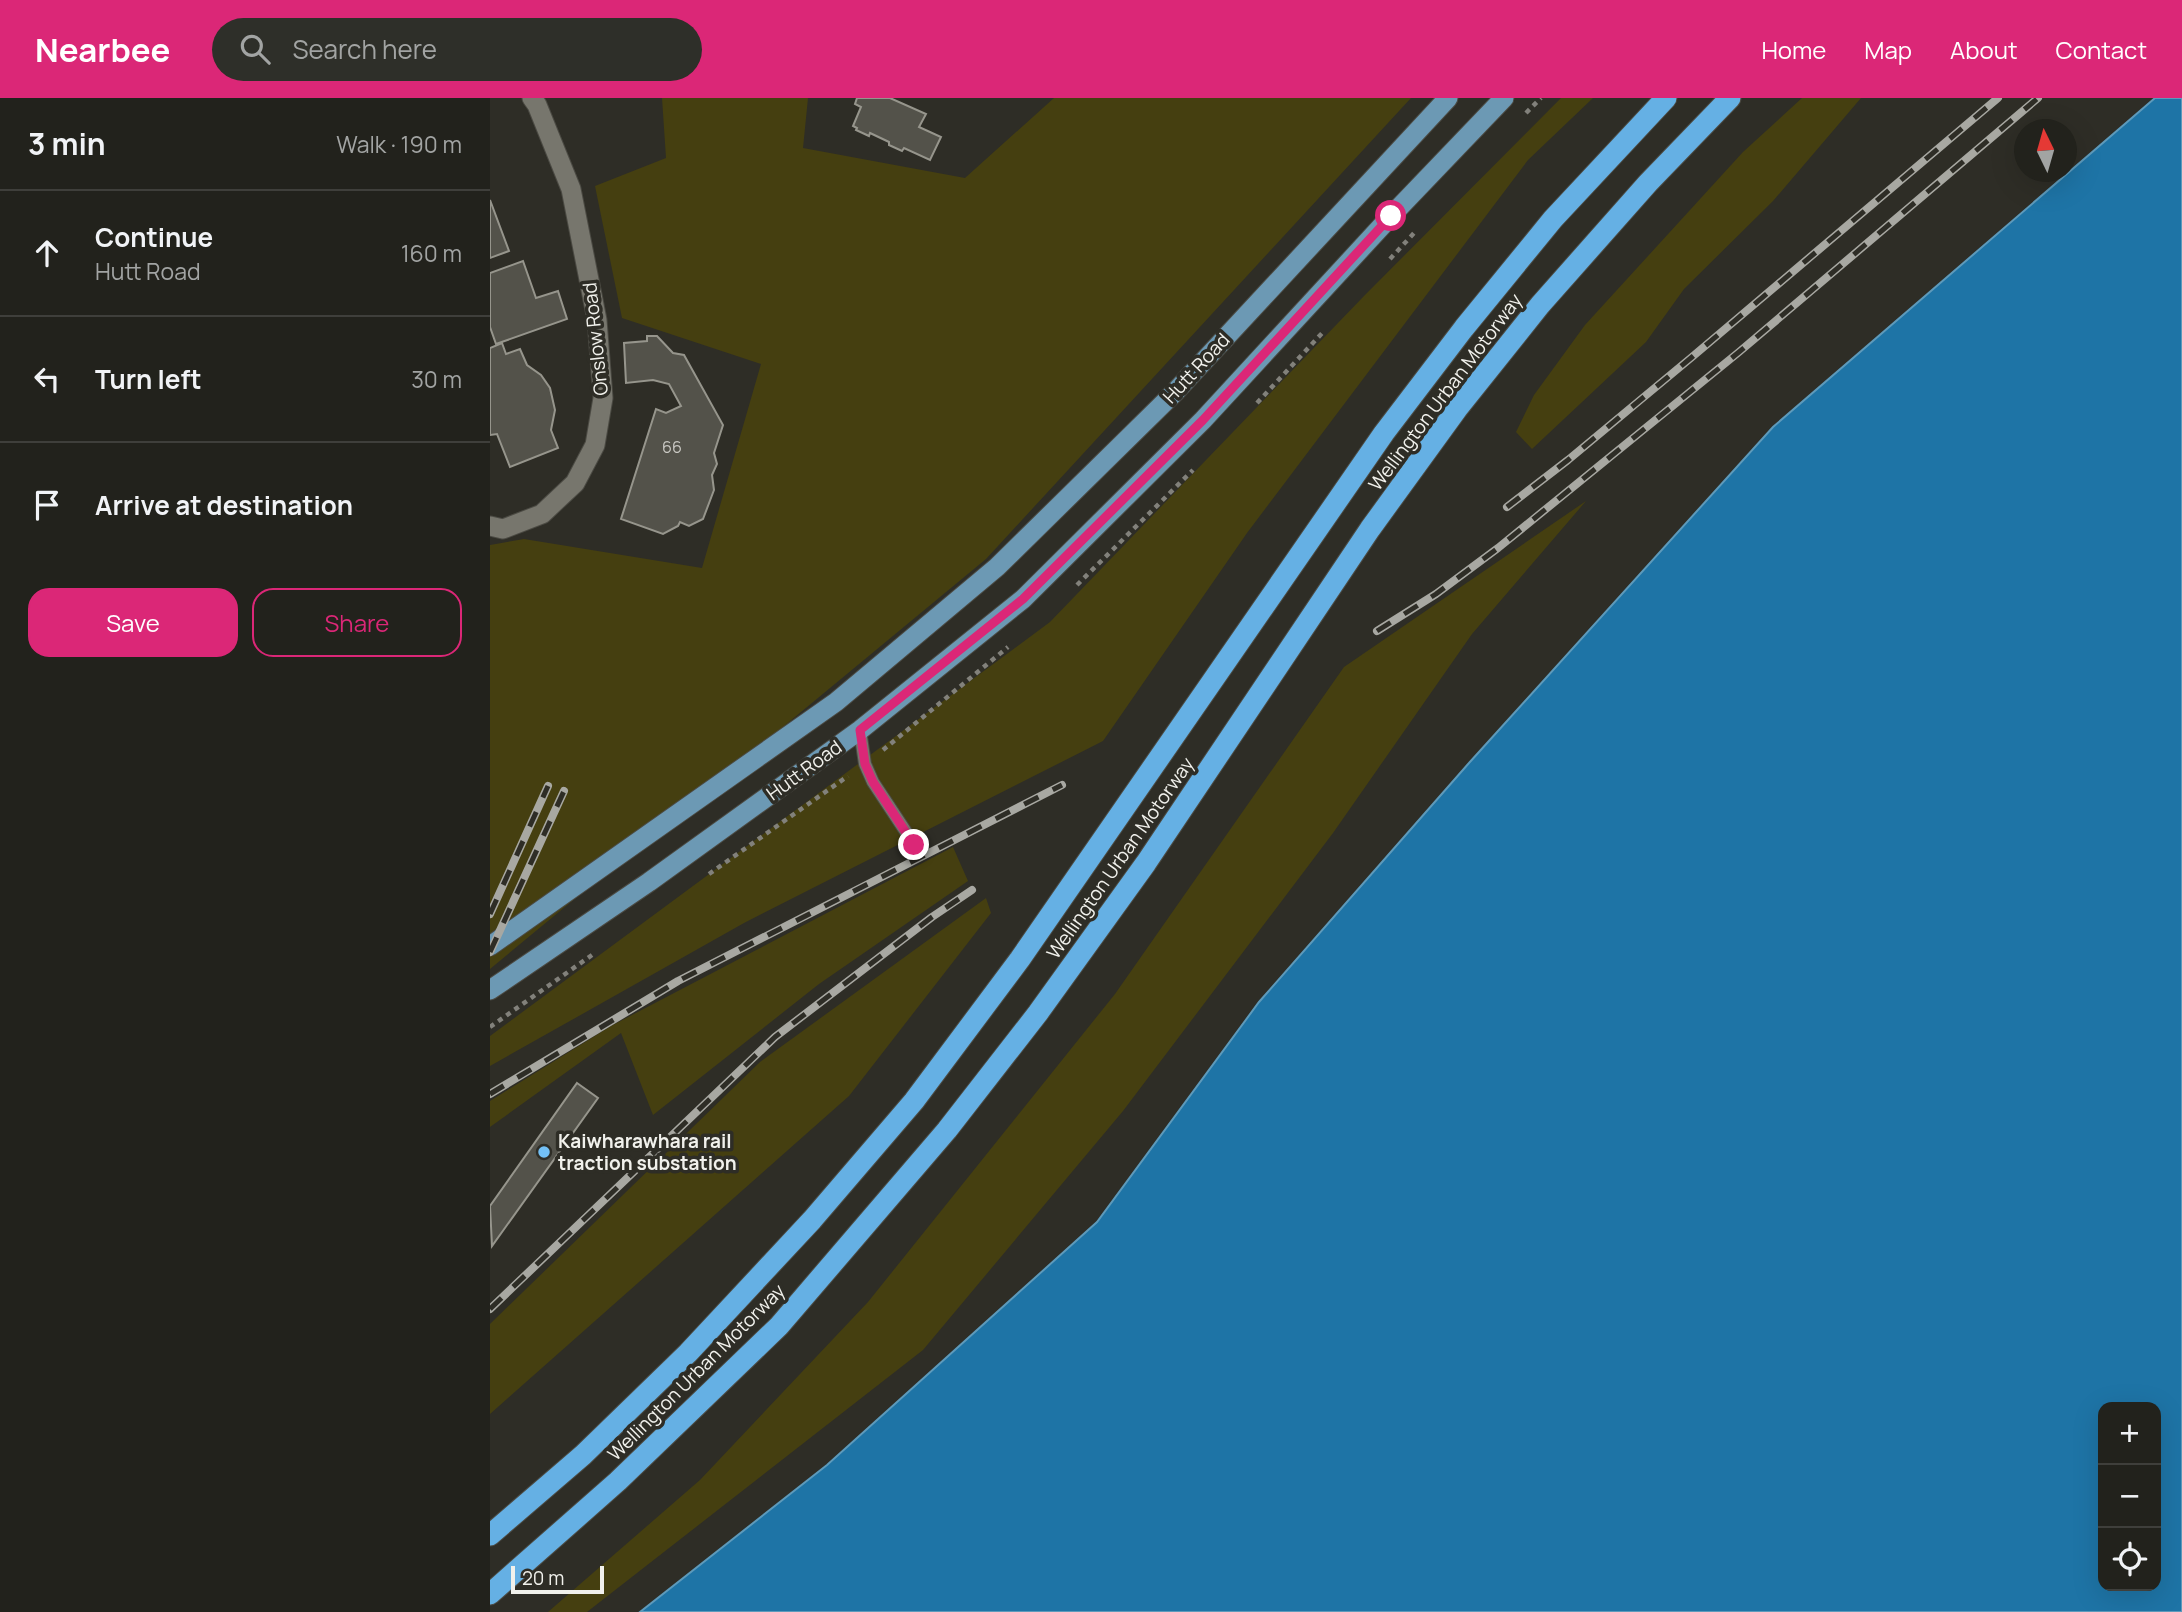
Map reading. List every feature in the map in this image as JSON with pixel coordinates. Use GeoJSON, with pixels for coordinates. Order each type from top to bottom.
{"type":"FeatureCollection","features":[{"type":"Feature","properties":{"kind":"highway","name":"Wellington Urban Motorway"},"geometry":{"type":"LineString","coordinates":[[490,1535],[583,1455],[688,1353],[812,1220],[914,1101],[1020,959],[1384,433],[1464,328],[1553,219],[1666,98]]}},
{"type":"Feature","properties":{"kind":"highway","name":"Wellington Urban Motorway"},"geometry":{"type":"LineString","coordinates":[[490,1594],[618,1481],[779,1326],[947,1130],[1038,1013],[1146,863],[1370,529],[1457,409],[1540,305],[1648,183],[1730,98]]}},
{"type":"Feature","properties":{"kind":"main road","name":"Onslow Road"},"geometry":{"type":"LineString","coordinates":[[490,526],[503,529],[542,514],[576,483],[595,445],[603,398],[597,320],[571,189],[532,98]]}},
{"type":"Feature","properties":{"kind":"main road","name":"Hutt Road"},"geometry":{"type":"LineString","coordinates":[[490,946],[836,702],[997,567],[1175,392],[1448,98]]}},
{"type":"Feature","properties":{"kind":"main road","name":"Hutt Road"},"geometry":{"type":"LineString","coordinates":[[490,990],[649,882],[860,730],[1023,599],[1203,420],[1400,206],[1504,98]]}},
{"type":"Feature","properties":{"kind":"lane"},"geometry":{"type":"LineString","coordinates":[[860,730],[869,773],[914,845]]}},
{"type":"Feature","properties":{"kind":"shaded area"},"geometry":{"type":"Polygon","coordinates":[[[662,98],[808,98],[803,148],[965,178],[1054,98],[1411,98],[986,559],[490,969],[490,545],[524,539],[702,568],[761,364],[622,318],[595,186],[666,158],[662,98]]]}},
{"type":"Feature","properties":{"kind":"shaded area"},"geometry":{"type":"Polygon","coordinates":[[[1561,98],[1593,98],[1528,160],[1247,533],[1103,741],[744,923],[490,1066],[490,1036],[1050,622],[1364,296],[1561,98]]]}},
{"type":"Feature","properties":{"kind":"shaded area"},"geometry":{"type":"Polygon","coordinates":[[[1802,98],[1861,98],[1773,201],[1684,289],[1646,342],[1532,449],[1516,432],[1534,395],[1585,325],[1743,152],[1802,98]]]}},
{"type":"Feature","properties":{"kind":"shaded area"},"geometry":{"type":"Polygon","coordinates":[[[1586,501],[1472,634],[1333,833],[1123,1111],[923,1350],[587,1612],[548,1612],[700,1480],[868,1302],[1115,994],[1344,667],[1586,501]]]}},
{"type":"Feature","properties":{"kind":"shaded area"},"geometry":{"type":"Polygon","coordinates":[[[953,847],[968,881],[819,984],[653,1115],[621,1033],[490,1127],[490,1101],[611,1026],[953,847]]]}},
{"type":"Feature","properties":{"kind":"shaded area"},"geometry":{"type":"Polygon","coordinates":[[[986,898],[991,913],[849,1096],[490,1414],[490,1324],[760,1062],[986,898]]]}},
{"type":"Feature","properties":{"kind":"water"},"geometry":{"type":"Polygon","coordinates":[[[2155,98],[2182,98],[2182,1612],[640,1612],[827,1465],[1097,1222],[1259,1002],[1469,763],[1773,427],[2057,182],[2077,182],[2077,165],[2155,98]]]}},
{"type":"Feature","properties":{"kind":"building"},"geometry":{"type":"Polygon","coordinates":[[[857,98],[890,98],[926,114],[919,127],[941,137],[930,160],[904,148],[902,151],[870,133],[869,136],[856,130],[853,126],[861,107],[855,104],[857,98]]]}},
{"type":"Feature","properties":{"kind":"building"},"geometry":{"type":"Polygon","coordinates":[[[490,200],[509,251],[490,258],[490,200]]]}},
{"type":"Feature","properties":{"kind":"building"},"geometry":{"type":"Polygon","coordinates":[[[523,261],[536,298],[558,291],[567,319],[496,344],[490,327],[490,273],[523,261]]]}},
{"type":"Feature","properties":{"kind":"building"},"geometry":{"type":"Polygon","coordinates":[[[647,336],[657,336],[673,353],[684,355],[723,425],[714,453],[717,464],[712,475],[714,490],[703,519],[689,526],[680,522],[678,526],[663,534],[621,519],[656,409],[666,413],[681,406],[669,384],[653,380],[626,383],[624,343],[647,341],[647,336]]]}},
{"type":"Feature","properties":{"kind":"building"},"geometry":{"type":"Polygon","coordinates":[[[502,343],[506,354],[520,349],[527,365],[541,375],[550,388],[555,410],[551,430],[558,448],[510,467],[497,434],[490,435],[490,348],[502,343]]]}},
{"type":"Feature","properties":{"kind":"building","name":"Kaiwharawhara rail traction substation"},"geometry":{"type":"Polygon","coordinates":[[[577,1083],[598,1098],[492,1246],[490,1206],[577,1083]]]}},
{"type":"Feature","properties":{"kind":"railway"},"geometry":{"type":"LineString","coordinates":[[1507,507],[1692,357],[1998,98]]}},
{"type":"Feature","properties":{"kind":"railway"},"geometry":{"type":"LineString","coordinates":[[1377,631],[1436,594],[1498,548],[1739,352],[2038,98]]}},
{"type":"Feature","properties":{"kind":"railway"},"geometry":{"type":"LineString","coordinates":[[490,1094],[678,981],[1062,785]]}},
{"type":"Feature","properties":{"kind":"railway"},"geometry":{"type":"LineString","coordinates":[[490,914],[548,786]]}},
{"type":"Feature","properties":{"kind":"railway"},"geometry":{"type":"LineString","coordinates":[[490,952],[564,791]]}},
{"type":"Feature","properties":{"kind":"railway"},"geometry":{"type":"LineString","coordinates":[[490,1309],[775,1037],[932,917],[972,890]]}},
{"type":"Feature","properties":{"kind":"place","name":"Kaiwharawhara rail traction substation"},"geometry":{"type":"Point","coordinates":[544,1152]}},
{"type":"Feature","properties":{"kind":"route"},"geometry":{"type":"LineString","coordinates":[[914,845],[873,782],[865,764],[860,730],[1023,599],[1203,420],[1391,216]]}}]}
